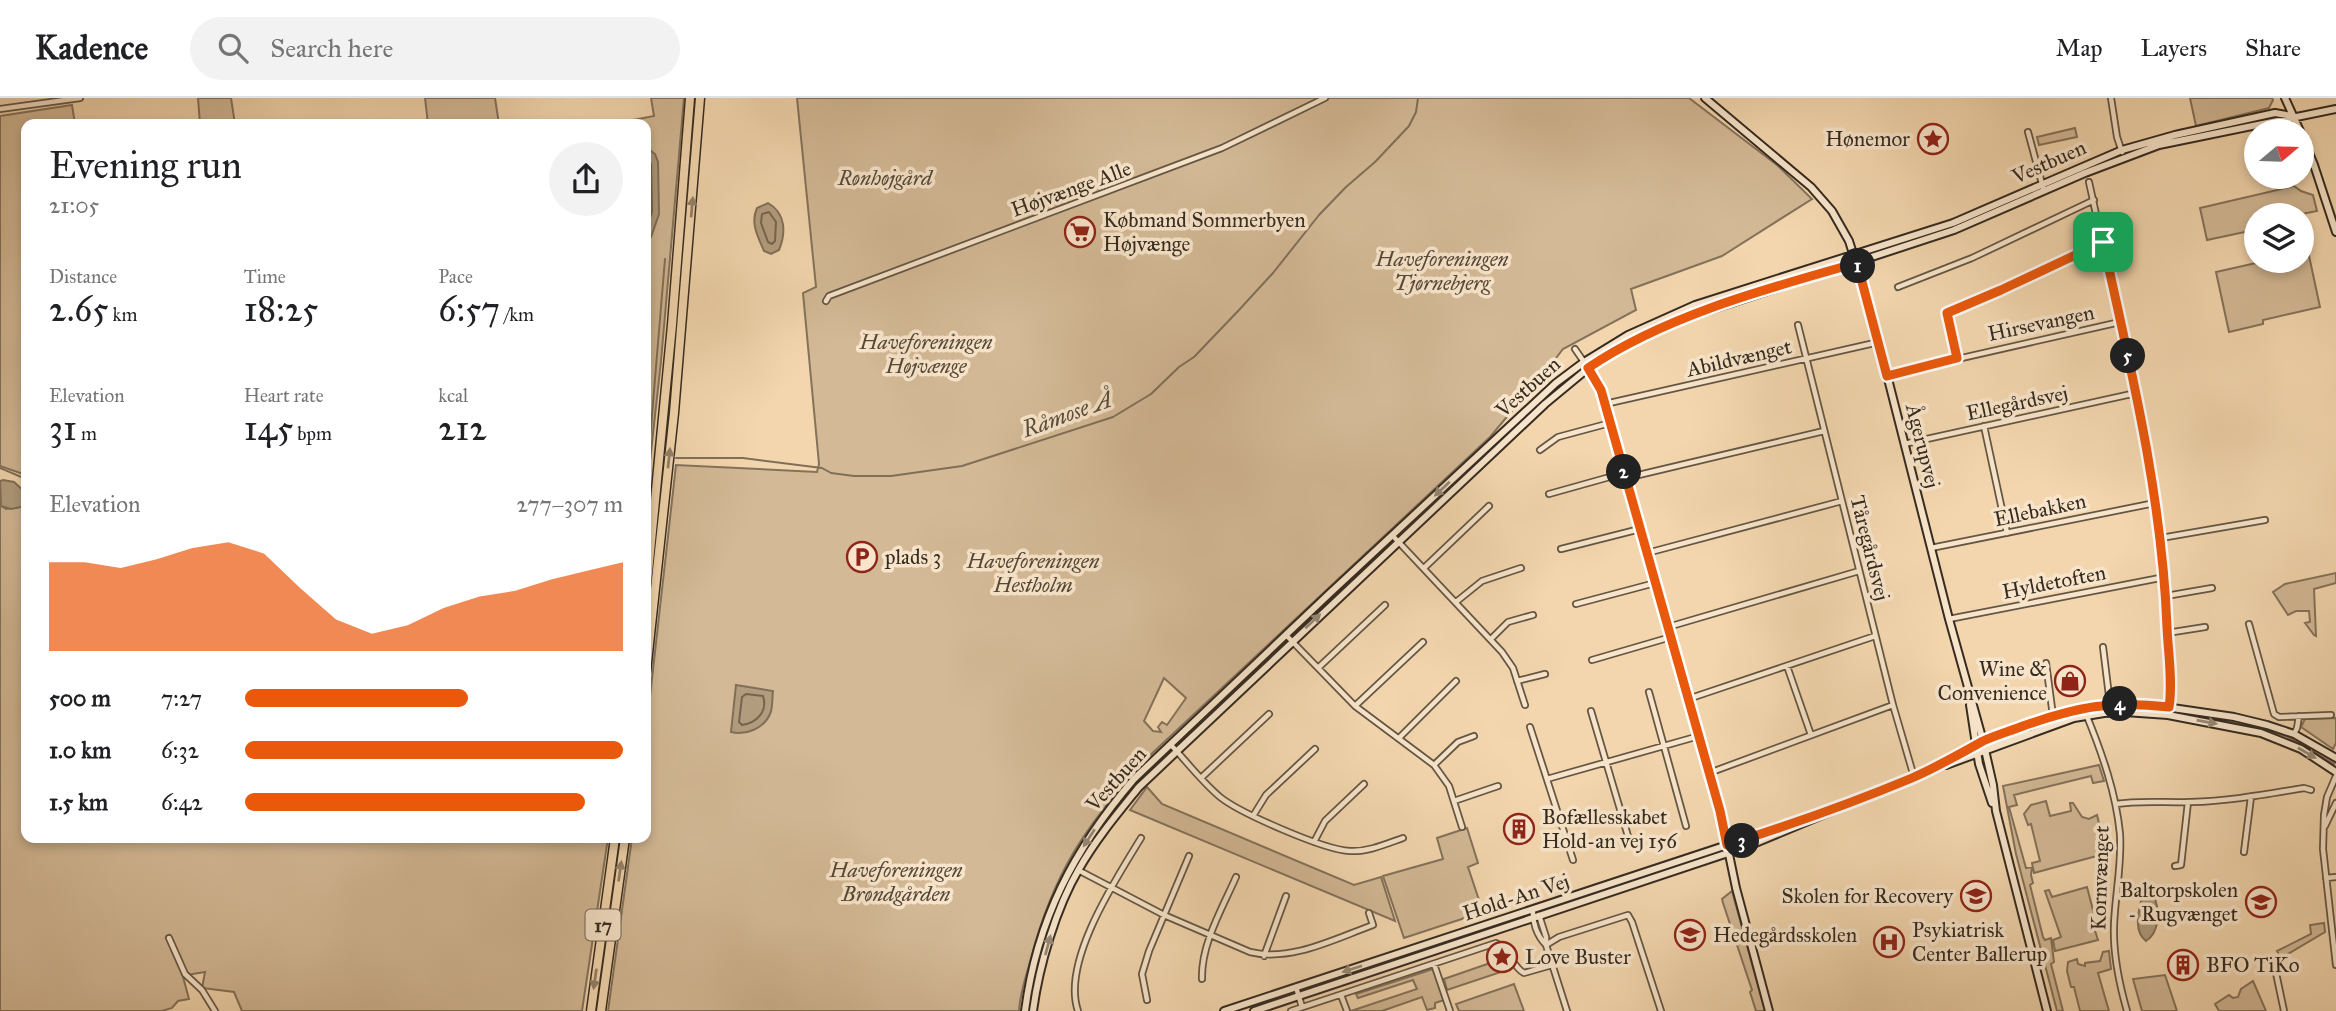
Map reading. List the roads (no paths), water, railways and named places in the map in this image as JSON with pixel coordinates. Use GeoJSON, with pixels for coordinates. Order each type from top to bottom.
{"type":"FeatureCollection","features":[{"type":"Feature","properties":{"kind":"highway"},"geometry":{"type":"LineString","coordinates":[[651,542],[690,98]]}},
{"type":"Feature","properties":{"kind":"highway"},"geometry":{"type":"LineString","coordinates":[[651,625],[672,426],[701,98]]}},
{"type":"Feature","properties":{"kind":"highway","name":"17"},"geometry":{"type":"LineString","coordinates":[[590,1011],[614,843]]}},
{"type":"Feature","properties":{"kind":"highway","name":"17"},"geometry":{"type":"LineString","coordinates":[[601,1011],[624,843]]}},
{"type":"Feature","properties":{"kind":"street"},"geometry":{"type":"LineString","coordinates":[[0,109],[80,98]]}},
{"type":"Feature","properties":{"kind":"street","name":"Højvænge Alle"},"geometry":{"type":"LineString","coordinates":[[826,300],[829,296],[1222,148],[1325,98]]}},
{"type":"Feature","properties":{"kind":"street","name":"Ågerupvej"},"geometry":{"type":"LineString","coordinates":[[1705,98],[1811,187],[1841,224],[1854,254],[1984,746],[1996,811]]}},
{"type":"Feature","properties":{"kind":"street"},"geometry":{"type":"LineString","coordinates":[[2111,98],[2123,154]]}},
{"type":"Feature","properties":{"kind":"street"},"geometry":{"type":"LineString","coordinates":[[2285,98],[2294,117]]}},
{"type":"Feature","properties":{"kind":"street","name":"Vestbuen"},"geometry":{"type":"LineString","coordinates":[[1025,1011],[1028,987],[1044,925],[1071,866],[1105,813],[1134,779],[1174,748],[1292,640],[1586,365],[1628,335],[1695,305],[1954,223],[2175,135],[2276,113],[2294,117],[2336,109]]}},
{"type":"Feature","properties":{"kind":"street"},"geometry":{"type":"LineString","coordinates":[[2028,132],[2042,188]]}},
{"type":"Feature","properties":{"kind":"street"},"geometry":{"type":"LineString","coordinates":[[2314,170],[2336,232]]}},
{"type":"Feature","properties":{"kind":"street"},"geometry":{"type":"LineString","coordinates":[[2089,182],[2136,393],[2161,538],[2165,577],[2168,715]]}},
{"type":"Feature","properties":{"kind":"street","name":"Vestbuen"},"geometry":{"type":"LineString","coordinates":[[1033,1011],[1052,929],[1078,870],[1111,820],[1174,748],[1286,635],[1556,383],[1664,325],[1954,230],[2042,188]]}},
{"type":"Feature","properties":{"kind":"street"},"geometry":{"type":"LineString","coordinates":[[1898,287],[1972,258],[2094,200]]}},
{"type":"Feature","properties":{"kind":"street"},"geometry":{"type":"LineString","coordinates":[[1957,358],[1947,313],[2103,242]]}},
{"type":"Feature","properties":{"kind":"street","name":"Hirsevangen"},"geometry":{"type":"LineString","coordinates":[[1887,376],[2120,322]]}},
{"type":"Feature","properties":{"kind":"street","name":"Tåregårdsvej"},"geometry":{"type":"LineString","coordinates":[[1798,326],[1875,636],[1914,777]]}},
{"type":"Feature","properties":{"kind":"street","name":"Abildvænget"},"geometry":{"type":"LineString","coordinates":[[1605,404],[1879,342]]}},
{"type":"Feature","properties":{"kind":"street"},"geometry":{"type":"LineString","coordinates":[[1575,349],[1601,390],[1699,736],[1769,1011]]}},
{"type":"Feature","properties":{"kind":"street","name":"Ellegårdsvej"},"geometry":{"type":"LineString","coordinates":[[1904,444],[2136,393]]}},
{"type":"Feature","properties":{"kind":"street"},"geometry":{"type":"LineString","coordinates":[[1540,450],[1558,437],[1610,423]]}},
{"type":"Feature","properties":{"kind":"street"},"geometry":{"type":"LineString","coordinates":[[1984,426],[2007,533]]}},
{"type":"Feature","properties":{"kind":"street"},"geometry":{"type":"LineString","coordinates":[[1549,494],[1824,431]]}},
{"type":"Feature","properties":{"kind":"street"},"geometry":{"type":"LineString","coordinates":[[1647,553],[1842,501]]}},
{"type":"Feature","properties":{"kind":"street","name":"Ellebakken"},"geometry":{"type":"LineString","coordinates":[[1931,548],[2155,503]]}},
{"type":"Feature","properties":{"kind":"street"},"geometry":{"type":"LineString","coordinates":[[1423,568],[1489,506]]}},
{"type":"Feature","properties":{"kind":"street"},"geometry":{"type":"LineString","coordinates":[[2161,538],[2265,520]]}},
{"type":"Feature","properties":{"kind":"street"},"geometry":{"type":"LineString","coordinates":[[1561,549],[1640,529]]}},
{"type":"Feature","properties":{"kind":"street"},"geometry":{"type":"LineString","coordinates":[[1392,535],[1508,659],[1525,705]]}},
{"type":"Feature","properties":{"kind":"street"},"geometry":{"type":"LineString","coordinates":[[1456,602],[1482,581],[1521,568]]}},
{"type":"Feature","properties":{"kind":"street"},"geometry":{"type":"LineString","coordinates":[[1668,626],[1859,571]]}},
{"type":"Feature","properties":{"kind":"street","name":"Hyldetoften"},"geometry":{"type":"LineString","coordinates":[[1949,619],[2165,577]]}},
{"type":"Feature","properties":{"kind":"street"},"geometry":{"type":"LineString","coordinates":[[1576,604],[1655,583]]}},
{"type":"Feature","properties":{"kind":"street"},"geometry":{"type":"LineString","coordinates":[[2165,596],[2212,588]]}},
{"type":"Feature","properties":{"kind":"street"},"geometry":{"type":"LineString","coordinates":[[1318,668],[1385,605]]}},
{"type":"Feature","properties":{"kind":"street"},"geometry":{"type":"LineString","coordinates":[[1490,639],[1508,622],[1533,615]]}},
{"type":"Feature","properties":{"kind":"street"},"geometry":{"type":"LineString","coordinates":[[2249,624],[2274,714],[2279,717],[2331,715]]}},
{"type":"Feature","properties":{"kind":"street"},"geometry":{"type":"LineString","coordinates":[[2167,634],[2205,627]]}},
{"type":"Feature","properties":{"kind":"street"},"geometry":{"type":"LineString","coordinates":[[1286,635],[1355,706],[1434,765],[1446,780],[1462,827]]}},
{"type":"Feature","properties":{"kind":"street"},"geometry":{"type":"LineString","coordinates":[[1688,699],[1875,636]]}},
{"type":"Feature","properties":{"kind":"street"},"geometry":{"type":"LineString","coordinates":[[1592,660],[1671,637]]}},
{"type":"Feature","properties":{"kind":"street"},"geometry":{"type":"LineString","coordinates":[[1355,706],[1423,642]]}},
{"type":"Feature","properties":{"kind":"street"},"geometry":{"type":"LineString","coordinates":[[2103,647],[2110,704]]}},
{"type":"Feature","properties":{"kind":"street"},"geometry":{"type":"LineString","coordinates":[[2046,663],[2051,717]]}},
{"type":"Feature","properties":{"kind":"street"},"geometry":{"type":"LineString","coordinates":[[1787,666],[1811,735]]}},
{"type":"Feature","properties":{"kind":"street"},"geometry":{"type":"LineString","coordinates":[[1517,681],[1545,674]]}},
{"type":"Feature","properties":{"kind":"street"},"geometry":{"type":"LineString","coordinates":[[1399,738],[1456,681]]}},
{"type":"Feature","properties":{"kind":"street"},"geometry":{"type":"LineString","coordinates":[[1649,692],[1686,826]]}},
{"type":"Feature","properties":{"kind":"street","name":"Ågerupvej"},"geometry":{"type":"LineString","coordinates":[[1969,696],[1976,746],[1986,787],[1996,811]]}},
{"type":"Feature","properties":{"kind":"street","name":"Hold-An Vej"},"geometry":{"type":"LineString","coordinates":[[1936,767],[1978,754],[1984,746],[2051,717],[2110,704],[2169,707],[2267,724],[2294,734],[2336,758]]}},
{"type":"Feature","properties":{"kind":"street"},"geometry":{"type":"LineString","coordinates":[[1709,773],[1893,705]]}},
{"type":"Feature","properties":{"kind":"street","name":"Kornvænget"},"geometry":{"type":"LineString","coordinates":[[2083,708],[2116,804],[2120,861],[2114,948],[2127,1011]]}},
{"type":"Feature","properties":{"kind":"street"},"geometry":{"type":"LineString","coordinates":[[1591,711],[1630,843]]}},
{"type":"Feature","properties":{"kind":"street","name":"Hold-An Vej"},"geometry":{"type":"LineString","coordinates":[[1254,1011],[1536,917],[1728,849],[1914,777],[1976,746],[2087,716],[2125,712],[2168,715],[2261,733],[2301,749],[2336,774]]}},
{"type":"Feature","properties":{"kind":"street"},"geometry":{"type":"LineString","coordinates":[[1201,778],[1269,714]]}},
{"type":"Feature","properties":{"kind":"street"},"geometry":{"type":"LineString","coordinates":[[2294,734],[2299,716]]}},
{"type":"Feature","properties":{"kind":"street"},"geometry":{"type":"LineString","coordinates":[[1530,727],[1573,860]]}},
{"type":"Feature","properties":{"kind":"street"},"geometry":{"type":"LineString","coordinates":[[1434,765],[1458,742],[1474,736]]}},
{"type":"Feature","properties":{"kind":"street"},"geometry":{"type":"LineString","coordinates":[[1547,779],[1699,736]]}},
{"type":"Feature","properties":{"kind":"street"},"geometry":{"type":"LineString","coordinates":[[1174,748],[1226,801],[1314,842],[1352,851],[1370,849],[1403,838]]}},
{"type":"Feature","properties":{"kind":"street"},"geometry":{"type":"LineString","coordinates":[[1254,816],[1266,795],[1315,749]]}},
{"type":"Feature","properties":{"kind":"street"},"geometry":{"type":"LineString","coordinates":[[2336,774],[2327,797],[2323,849],[2333,918],[2336,965]]}},
{"type":"Feature","properties":{"kind":"street"},"geometry":{"type":"LineString","coordinates":[[1314,842],[1325,821],[1364,784]]}},
{"type":"Feature","properties":{"kind":"street"},"geometry":{"type":"LineString","coordinates":[[1454,801],[1498,786]]}},
{"type":"Feature","properties":{"kind":"street"},"geometry":{"type":"LineString","coordinates":[[2116,804],[2134,801],[2188,802],[2251,797],[2304,788],[2311,790]]}},
{"type":"Feature","properties":{"kind":"street"},"geometry":{"type":"LineString","coordinates":[[2245,852],[2251,797]]}},
{"type":"Feature","properties":{"kind":"street"},"geometry":{"type":"LineString","coordinates":[[2175,866],[2181,864],[2188,802]]}},
{"type":"Feature","properties":{"kind":"street"},"geometry":{"type":"LineString","coordinates":[[2325,827],[2336,803]]}},
{"type":"Feature","properties":{"kind":"street"},"geometry":{"type":"LineString","coordinates":[[1996,811],[2047,1011]]}},
{"type":"Feature","properties":{"kind":"street"},"geometry":{"type":"LineString","coordinates":[[1078,1011],[1074,1001],[1078,970],[1090,929],[1111,887],[1141,838]]}},
{"type":"Feature","properties":{"kind":"street","name":"Hold-An Vej"},"geometry":{"type":"LineString","coordinates":[[1224,1011],[1534,909],[1728,849]]}},
{"type":"Feature","properties":{"kind":"street"},"geometry":{"type":"LineString","coordinates":[[1147,1000],[1142,974],[1189,856]]}},
{"type":"Feature","properties":{"kind":"street"},"geometry":{"type":"LineString","coordinates":[[1071,866],[1164,915],[1250,953],[1264,956],[1289,954],[1373,925],[1369,913]]}},
{"type":"Feature","properties":{"kind":"street"},"geometry":{"type":"LineString","coordinates":[[1202,979],[1202,964],[1211,936],[1236,877]]}},
{"type":"Feature","properties":{"kind":"street"},"geometry":{"type":"LineString","coordinates":[[2326,878],[2336,877]]}},
{"type":"Feature","properties":{"kind":"street"},"geometry":{"type":"LineString","coordinates":[[1264,956],[1286,896]]}},
{"type":"Feature","properties":{"kind":"street"},"geometry":{"type":"LineString","coordinates":[[1534,909],[1541,940],[1546,946],[1567,1011]]}},
{"type":"Feature","properties":{"kind":"street"},"geometry":{"type":"LineString","coordinates":[[1546,946],[1559,937],[1628,915],[1661,1011]]}},
{"type":"Feature","properties":{"kind":"street"},"geometry":{"type":"LineString","coordinates":[[169,939],[185,974],[202,990],[215,1011]]}},
{"type":"Feature","properties":{"kind":"street"},"geometry":{"type":"LineString","coordinates":[[1291,1011],[1496,943],[1504,946],[1524,973],[1552,965]]}},
{"type":"Feature","properties":{"kind":"street"},"geometry":{"type":"LineString","coordinates":[[1434,964],[1450,1011]]}},
{"type":"Feature","properties":{"kind":"street"},"geometry":{"type":"LineString","coordinates":[[2276,973],[2284,1011]]}},
{"type":"Feature","properties":{"kind":"street"},"geometry":{"type":"LineString","coordinates":[[1296,987],[1302,1007]]}},
{"type":"Feature","properties":{"kind":"street"},"geometry":{"type":"LineString","coordinates":[[1341,995],[1347,1011]]}},
{"type":"Feature","properties":{"kind":"water"},"geometry":{"type":"Polygon","coordinates":[[[651,151],[658,162],[659,214],[651,237],[651,151]]]}},
{"type":"Feature","properties":{"kind":"water"},"geometry":{"type":"Polygon","coordinates":[[[768,203],[778,212],[783,224],[779,250],[771,254],[764,251],[755,225],[757,208],[768,203]]]}},
{"type":"Feature","properties":{"kind":"water"},"geometry":{"type":"Polygon","coordinates":[[[0,481],[14,482],[21,488],[21,507],[11,509],[1,506],[0,481]]]}},
{"type":"Feature","properties":{"kind":"water"},"geometry":{"type":"Polygon","coordinates":[[[736,685],[773,691],[772,709],[767,719],[748,732],[731,732],[736,685]]]}},
{"type":"Feature","properties":{"kind":"water"},"geometry":{"type":"Polygon","coordinates":[[[2146,897],[2155,899],[2158,916],[2154,933],[2146,941],[2140,933],[2138,922],[2141,901],[2146,897]]]}},
{"type":"Feature","properties":{"kind":"waterway","name":"Råmose Å"},"geometry":{"type":"LineString","coordinates":[[676,458],[743,458],[822,468],[831,473],[854,476],[891,476],[962,466],[1113,417],[1151,394],[1179,367],[1194,357],[1239,310],[1273,273],[1319,215],[1409,126],[1416,112],[1418,98]]}},
{"type":"Feature","properties":{"kind":"waterway"},"geometry":{"type":"LineString","coordinates":[[651,427],[665,259]]}},
{"type":"Feature","properties":{"kind":"waterway"},"geometry":{"type":"LineString","coordinates":[[0,468],[21,477]]}},
{"type":"Feature","properties":{"kind":"place","name":"Hønemor"},"geometry":{"type":"Point","coordinates":[1933,139]}},
{"type":"Feature","properties":{"kind":"place","name":"Købmand Sommerbyen Højvænge"},"geometry":{"type":"Point","coordinates":[1080,232]}},
{"type":"Feature","properties":{"kind":"place","name":"plads 3"},"geometry":{"type":"Point","coordinates":[862,557]}},
{"type":"Feature","properties":{"kind":"place","name":"Wine & Convenience"},"geometry":{"type":"Point","coordinates":[2070,681]}},
{"type":"Feature","properties":{"kind":"place","name":"Bofællesskabet Hold-an vej 156"},"geometry":{"type":"Point","coordinates":[1519,829]}},
{"type":"Feature","properties":{"kind":"place","name":"Skolen for Recovery"},"geometry":{"type":"Point","coordinates":[1976,896]}},
{"type":"Feature","properties":{"kind":"place","name":"Baltorpskolen - Rugvænget"},"geometry":{"type":"Point","coordinates":[2261,902]}},
{"type":"Feature","properties":{"kind":"place","name":"Hedegårdsskolen"},"geometry":{"type":"Point","coordinates":[1690,935]}},
{"type":"Feature","properties":{"kind":"place","name":"Psykiatrisk Center Ballerup"},"geometry":{"type":"Point","coordinates":[1889,942]}},
{"type":"Feature","properties":{"kind":"place","name":"Love Buster"},"geometry":{"type":"Point","coordinates":[1502,957]}},
{"type":"Feature","properties":{"kind":"place","name":"BFO TiKo"},"geometry":{"type":"Point","coordinates":[2183,965]}},
{"type":"Feature","properties":{"kind":"park label","name":"Rønhøjgård"},"geometry":{"type":"Point","coordinates":[885,178]}},
{"type":"Feature","properties":{"kind":"park label","name":"Haveforeningen Tjørnebjerg"},"geometry":{"type":"Point","coordinates":[1442,271]}},
{"type":"Feature","properties":{"kind":"park label","name":"Haveforeningen Højvænge"},"geometry":{"type":"Point","coordinates":[926,354]}},
{"type":"Feature","properties":{"kind":"park label","name":"Haveforeningen Hestholm"},"geometry":{"type":"Point","coordinates":[1033,573]}},
{"type":"Feature","properties":{"kind":"park label","name":"Haveforeningen Brøndgården"},"geometry":{"type":"Point","coordinates":[896,882]}}]}
